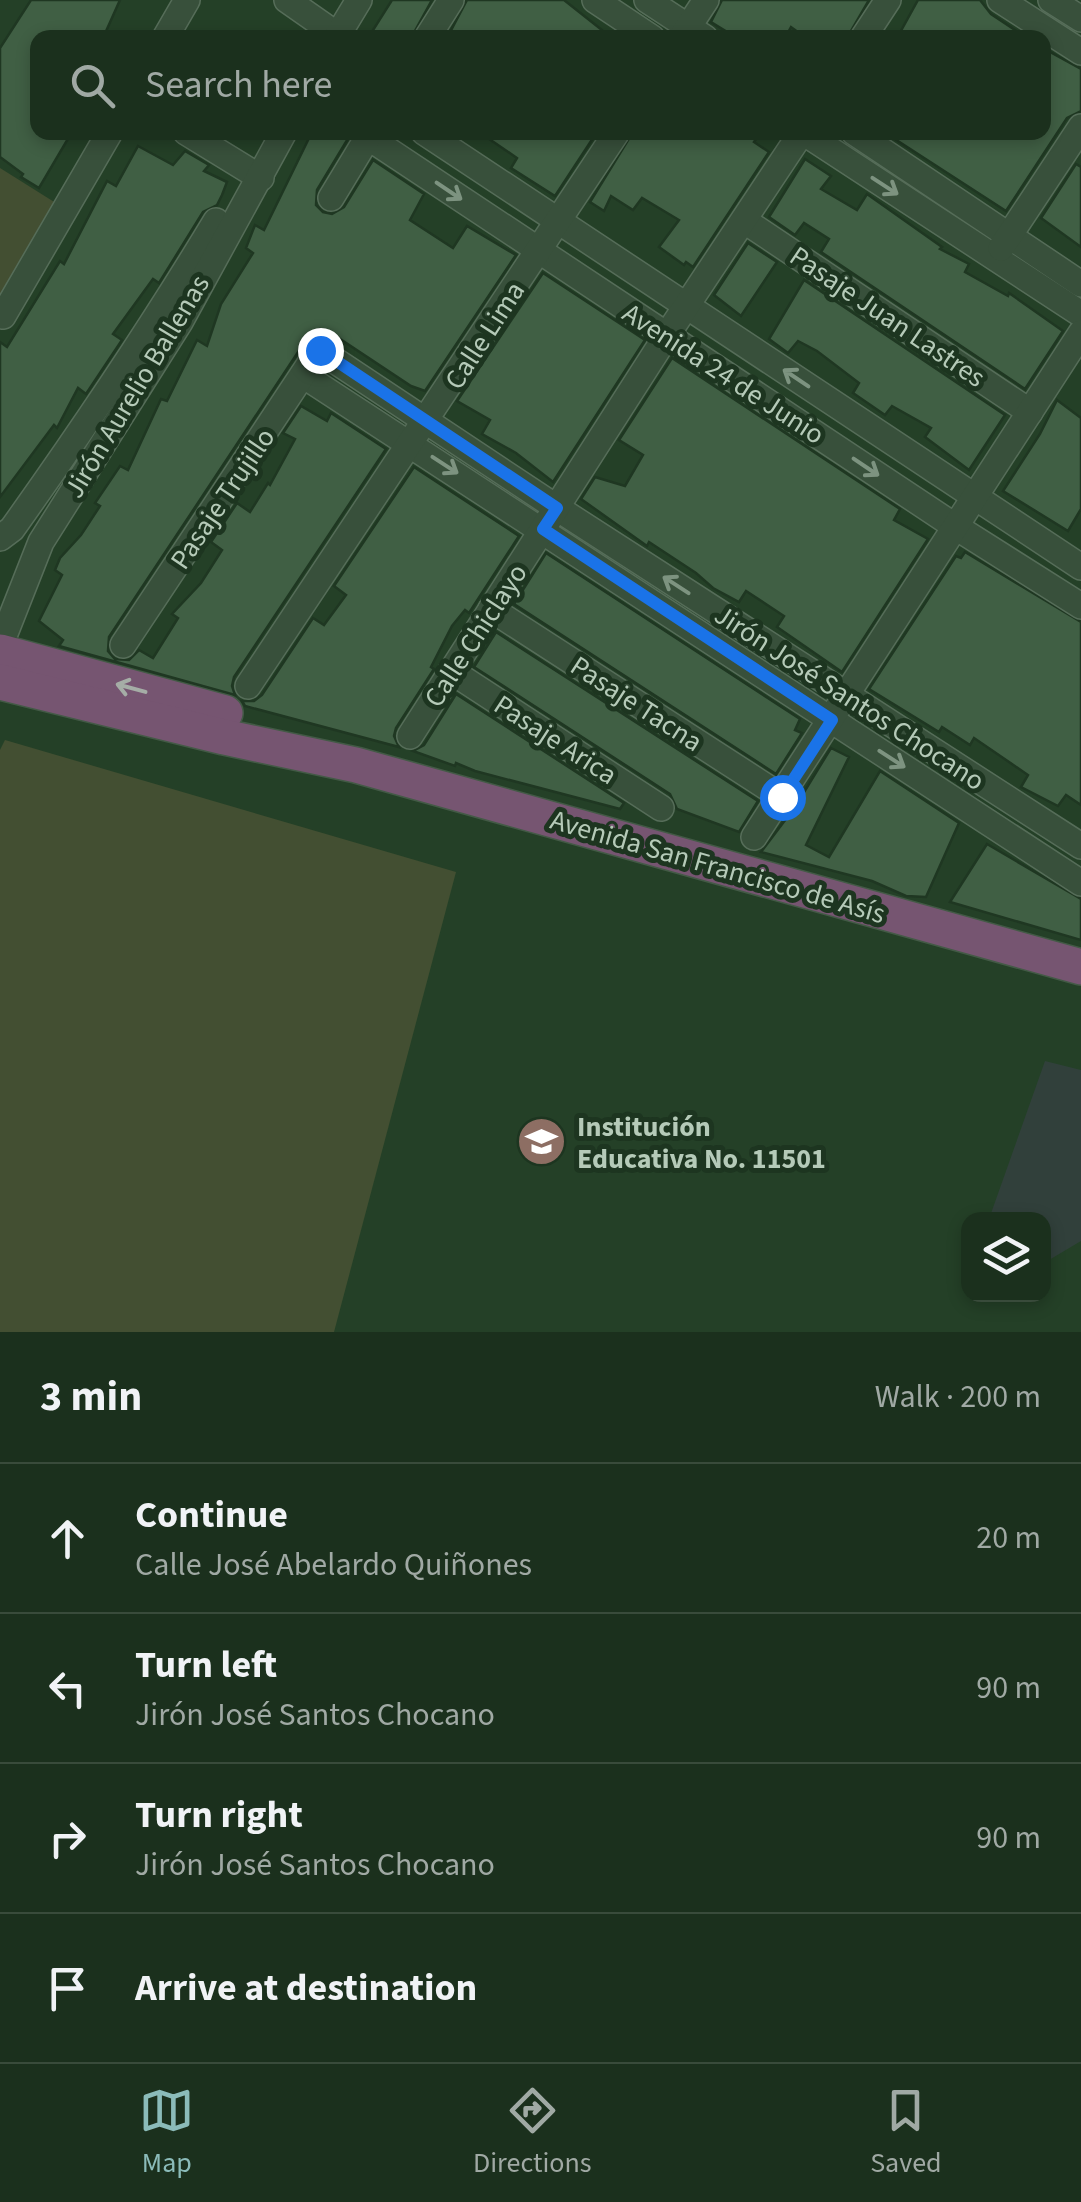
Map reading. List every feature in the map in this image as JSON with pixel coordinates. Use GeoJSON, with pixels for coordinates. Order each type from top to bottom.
{"type":"FeatureCollection","features":[{"type":"Feature","properties":{"kind":"highway","name":"Avenida San Francisco de Asís"},"geometry":{"type":"LineString","coordinates":[[0,649],[228,714],[356,764]]}},
{"type":"Feature","properties":{"kind":"highway","name":"Avenida San Francisco de Asís"},"geometry":{"type":"LineString","coordinates":[[0,682],[224,738],[356,764],[1081,967]]}},
{"type":"Feature","properties":{"kind":"street"},"geometry":{"type":"LineString","coordinates":[[170,30],[187,0]]}},
{"type":"Feature","properties":{"kind":"street"},"geometry":{"type":"LineString","coordinates":[[287,0],[329,30]]}},
{"type":"Feature","properties":{"kind":"street"},"geometry":{"type":"LineString","coordinates":[[341,30],[359,0]]}},
{"type":"Feature","properties":{"kind":"street"},"geometry":{"type":"LineString","coordinates":[[432,30],[451,0]]}},
{"type":"Feature","properties":{"kind":"street"},"geometry":{"type":"LineString","coordinates":[[595,0],[640,30]]}},
{"type":"Feature","properties":{"kind":"street"},"geometry":{"type":"LineString","coordinates":[[646,0],[687,30]]}},
{"type":"Feature","properties":{"kind":"street"},"geometry":{"type":"LineString","coordinates":[[694,30],[706,0]]}},
{"type":"Feature","properties":{"kind":"street"},"geometry":{"type":"LineString","coordinates":[[868,30],[888,0]]}},
{"type":"Feature","properties":{"kind":"street"},"geometry":{"type":"LineString","coordinates":[[1000,0],[1047,30]]}},
{"type":"Feature","properties":{"kind":"street"},"geometry":{"type":"LineString","coordinates":[[1051,0],[1081,19]]}},
{"type":"Feature","properties":{"kind":"street"},"geometry":{"type":"LineString","coordinates":[[1051,33],[1081,52]]}},
{"type":"Feature","properties":{"kind":"street"},"geometry":{"type":"LineString","coordinates":[[1002,247],[1081,127]]}},
{"type":"Feature","properties":{"kind":"street"},"geometry":{"type":"LineString","coordinates":[[2,316],[105,140]]}},
{"type":"Feature","properties":{"kind":"street"},"geometry":{"type":"LineString","coordinates":[[199,140],[254,174]]}},
{"type":"Feature","properties":{"kind":"street","name":"Jirón Aurelio Ballenas"},"geometry":{"type":"LineString","coordinates":[[0,649],[40,542],[180,322],[269,140]]}},
{"type":"Feature","properties":{"kind":"street","name":"Jirón Aurelio Ballenas"},"geometry":{"type":"LineString","coordinates":[[6,534],[278,140]]}},
{"type":"Feature","properties":{"kind":"street"},"geometry":{"type":"LineString","coordinates":[[332,198],[367,140]]}},
{"type":"Feature","properties":{"kind":"street","name":"Avenida 24 de Junio"},"geometry":{"type":"LineString","coordinates":[[377,140],[539,251],[1081,606]]}},
{"type":"Feature","properties":{"kind":"street","name":"Avenida 24 de Junio"},"geometry":{"type":"LineString","coordinates":[[436,140],[1081,567]]}},
{"type":"Feature","properties":{"kind":"street","name":"Calle Lima"},"geometry":{"type":"LineString","coordinates":[[248,686],[612,140]]}},
{"type":"Feature","properties":{"kind":"street","name":"Calle Chiclayo"},"geometry":{"type":"LineString","coordinates":[[410,736],[667,335],[798,140]]}},
{"type":"Feature","properties":{"kind":"street"},"geometry":{"type":"LineString","coordinates":[[817,140],[1002,247],[1081,284]]}},
{"type":"Feature","properties":{"kind":"street"},"geometry":{"type":"LineString","coordinates":[[864,140],[1081,314]]}},
{"type":"Feature","properties":{"kind":"street","name":"Pasaje Juan Lastres"},"geometry":{"type":"LineString","coordinates":[[745,221],[1030,412]]}},
{"type":"Feature","properties":{"kind":"street"},"geometry":{"type":"LineString","coordinates":[[754,838],[1081,333]]}},
{"type":"Feature","properties":{"kind":"street","name":"Jirón José Santos Chocano"},"geometry":{"type":"LineString","coordinates":[[320,350],[428,420],[550,519],[832,720],[1081,884]]}},
{"type":"Feature","properties":{"kind":"street","name":"Pasaje Trujillo"},"geometry":{"type":"LineString","coordinates":[[123,645],[320,350]]}},
{"type":"Feature","properties":{"kind":"street","name":"Jirón José Santos Chocano"},"geometry":{"type":"LineString","coordinates":[[303,376],[410,443],[550,519],[848,695],[1081,846]]}},
{"type":"Feature","properties":{"kind":"street"},"geometry":{"type":"LineString","coordinates":[[6,534],[40,542]]}},
{"type":"Feature","properties":{"kind":"street","name":"Pasaje Tacna"},"geometry":{"type":"LineString","coordinates":[[491,609],[782,797]]}},
{"type":"Feature","properties":{"kind":"street","name":"Pasaje Arica"},"geometry":{"type":"LineString","coordinates":[[452,671],[661,808]]}},
{"type":"Feature","properties":{"kind":"shaded area"},"geometry":{"type":"Polygon","coordinates":[[[1045,1061],[1081,1070],[1081,1241],[1051,1259],[1051,1212],[991,1212],[1045,1061]]]}},
{"type":"Feature","properties":{"kind":"green space"},"geometry":{"type":"Polygon","coordinates":[[[0,168],[59,205],[0,295],[0,168]]]}},
{"type":"Feature","properties":{"kind":"green space"},"geometry":{"type":"Polygon","coordinates":[[[5,740],[456,872],[334,1332],[0,1332],[0,750],[5,740]]]}},
{"type":"Feature","properties":{"kind":"building"},"geometry":{"type":"Polygon","coordinates":[[[31,0],[120,0],[107,30],[30,30],[30,140],[67,140],[39,188],[0,157],[0,48],[31,0]]]}},
{"type":"Feature","properties":{"kind":"building"},"geometry":{"type":"Polygon","coordinates":[[[392,0],[432,0],[415,30],[373,30],[392,0]]]}},
{"type":"Feature","properties":{"kind":"building"},"geometry":{"type":"Polygon","coordinates":[[[467,0],[564,0],[602,30],[451,30],[467,0]]]}},
{"type":"Feature","properties":{"kind":"building"},"geometry":{"type":"Polygon","coordinates":[[[722,0],[869,0],[852,30],[724,30],[711,22],[722,0]]]}},
{"type":"Feature","properties":{"kind":"building"},"geometry":{"type":"Polygon","coordinates":[[[918,0],[980,0],[991,14],[1015,30],[901,30],[918,0]]]}},
{"type":"Feature","properties":{"kind":"building"},"geometry":{"type":"Polygon","coordinates":[[[1051,53],[1081,69],[1081,111],[1067,118],[1006,211],[896,140],[1051,140],[1051,53]]]}},
{"type":"Feature","properties":{"kind":"building"},"geometry":{"type":"Polygon","coordinates":[[[308,140],[347,140],[317,190],[316,205],[323,212],[332,214],[344,207],[373,160],[424,194],[410,220],[453,248],[467,226],[516,255],[425,391],[411,386],[328,331],[327,334],[320,329],[306,340],[109,637],[108,651],[115,659],[129,660],[139,650],[153,658],[178,618],[172,614],[201,583],[222,550],[211,542],[237,503],[250,512],[270,485],[295,439],[283,433],[301,406],[327,421],[331,413],[386,449],[234,677],[235,695],[59,646],[63,640],[39,621],[62,575],[55,570],[60,558],[100,506],[95,503],[120,466],[128,470],[161,399],[167,401],[197,340],[207,346],[221,304],[253,253],[246,248],[255,225],[264,230],[308,140]]]}},
{"type":"Feature","properties":{"kind":"building"},"geometry":{"type":"Polygon","coordinates":[[[491,140],[592,140],[555,196],[511,168],[517,158],[491,140]]]}},
{"type":"Feature","properties":{"kind":"building"},"geometry":{"type":"Polygon","coordinates":[[[628,140],[755,140],[769,152],[693,267],[659,247],[679,220],[642,198],[633,210],[611,196],[604,211],[590,202],[628,140]]]}},
{"type":"Feature","properties":{"kind":"building"},"geometry":{"type":"Polygon","coordinates":[[[138,146],[173,165],[185,151],[209,165],[204,171],[227,182],[222,195],[217,205],[203,212],[159,283],[153,279],[113,334],[122,340],[86,394],[78,388],[57,428],[54,425],[0,497],[0,342],[7,347],[60,261],[64,264],[107,181],[116,186],[138,146]]]}},
{"type":"Feature","properties":{"kind":"building"},"geometry":{"type":"Polygon","coordinates":[[[805,159],[831,176],[821,189],[857,210],[867,194],[940,249],[969,264],[965,272],[1008,296],[1009,293],[1063,331],[1025,389],[821,252],[829,239],[804,223],[795,235],[769,217],[805,159]]]}},
{"type":"Feature","properties":{"kind":"building"},"geometry":{"type":"Polygon","coordinates":[[[1076,164],[1081,167],[1081,247],[1041,218],[1076,164]]]}},
{"type":"Feature","properties":{"kind":"building"},"geometry":{"type":"Polygon","coordinates":[[[748,243],[777,262],[741,316],[714,295],[748,243]]]}},
{"type":"Feature","properties":{"kind":"building"},"geometry":{"type":"Polygon","coordinates":[[[543,273],[645,340],[553,482],[516,453],[482,434],[490,420],[457,401],[543,273]]]}},
{"type":"Feature","properties":{"kind":"building"},"geometry":{"type":"Polygon","coordinates":[[[804,280],[1005,415],[969,470],[925,437],[931,428],[892,406],[885,415],[853,393],[859,383],[817,351],[798,341],[788,353],[769,339],[804,280]]]}},
{"type":"Feature","properties":{"kind":"building"},"geometry":{"type":"Polygon","coordinates":[[[672,358],[900,509],[894,520],[928,539],[842,672],[777,627],[784,616],[746,591],[739,602],[713,588],[581,499],[595,477],[625,486],[643,455],[619,440],[672,358]]]}},
{"type":"Feature","properties":{"kind":"building"},"geometry":{"type":"Polygon","coordinates":[[[1057,400],[1081,418],[1081,509],[1068,531],[1003,491],[1057,400]]]}},
{"type":"Feature","properties":{"kind":"building"},"geometry":{"type":"Polygon","coordinates":[[[414,467],[519,536],[469,613],[465,610],[452,626],[431,667],[434,669],[396,728],[394,736],[399,747],[245,706],[242,701],[254,701],[262,695],[313,618],[324,625],[346,595],[334,586],[414,467]]]}},
{"type":"Feature","properties":{"kind":"building"},"geometry":{"type":"Polygon","coordinates":[[[965,552],[1081,622],[1081,805],[1066,795],[1058,806],[1021,787],[1028,775],[974,738],[970,745],[942,727],[939,732],[869,689],[956,556],[961,558],[965,552]]]}},
{"type":"Feature","properties":{"kind":"building"},"geometry":{"type":"Polygon","coordinates":[[[546,553],[800,719],[795,730],[802,733],[776,774],[514,604],[546,553]]]}},
{"type":"Feature","properties":{"kind":"building"},"geometry":{"type":"Polygon","coordinates":[[[496,632],[758,801],[739,832],[677,809],[670,794],[474,667],[496,632]]]}},
{"type":"Feature","properties":{"kind":"building"},"geometry":{"type":"Polygon","coordinates":[[[456,694],[624,803],[620,809],[456,763],[455,766],[413,751],[424,745],[456,694]]]}},
{"type":"Feature","properties":{"kind":"building"},"geometry":{"type":"Polygon","coordinates":[[[831,748],[849,757],[806,845],[829,857],[880,771],[959,823],[926,897],[906,896],[872,881],[761,852],[795,807],[831,748]]]}},
{"type":"Feature","properties":{"kind":"building"},"geometry":{"type":"Polygon","coordinates":[[[987,844],[1081,899],[1081,940],[950,902],[987,844]]]}},
{"type":"Feature","properties":{"kind":"place","name":"Institución Educativa No. 11501"},"geometry":{"type":"Point","coordinates":[542,1142]}},
{"type":"Feature","properties":{"kind":"route"},"geometry":{"type":"LineString","coordinates":[[320,350],[557,508],[543,529],[832,720],[782,797]]}}]}
